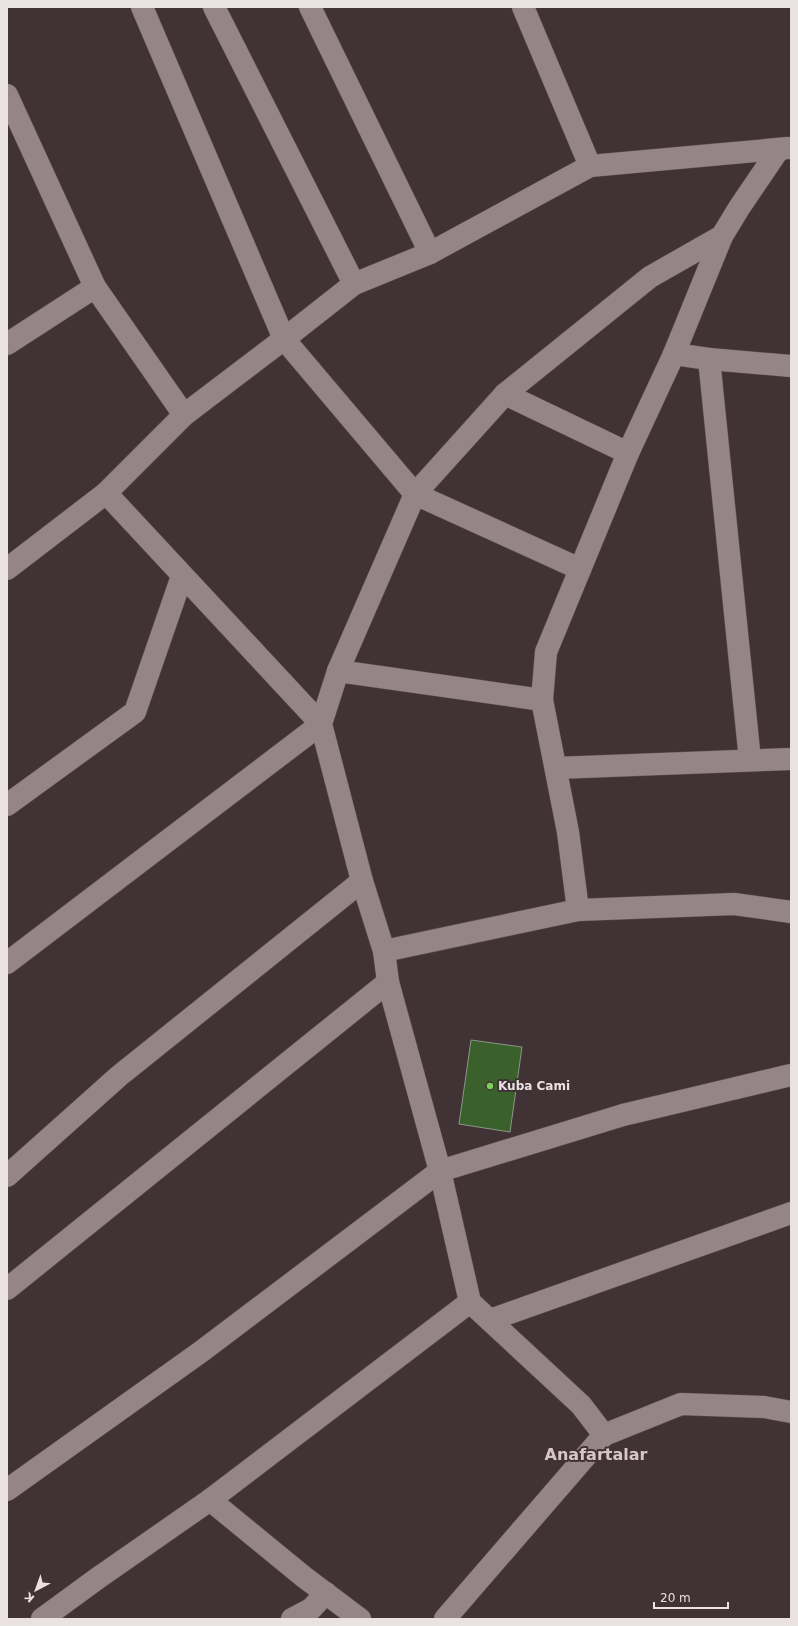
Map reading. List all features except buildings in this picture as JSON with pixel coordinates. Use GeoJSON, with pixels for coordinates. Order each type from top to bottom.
{"type":"FeatureCollection","features":[{"type":"Feature","properties":{"kind":"street"},"geometry":{"type":"LineString","coordinates":[[142,7],[284,339],[416,494],[580,569]]}},
{"type":"Feature","properties":{"kind":"street"},"geometry":{"type":"LineString","coordinates":[[214,7],[354,284]]}},
{"type":"Feature","properties":{"kind":"street"},"geometry":{"type":"LineString","coordinates":[[310,7],[430,253]]}},
{"type":"Feature","properties":{"kind":"street"},"geometry":{"type":"LineString","coordinates":[[523,7],[590,166]]}},
{"type":"Feature","properties":{"kind":"street"},"geometry":{"type":"LineString","coordinates":[[7,95],[95,287],[184,414]]}},
{"type":"Feature","properties":{"kind":"street"},"geometry":{"type":"LineString","coordinates":[[7,569],[106,493],[184,414],[354,284],[430,253],[590,166],[785,149]]}},
{"type":"Feature","properties":{"kind":"street"},"geometry":{"type":"LineString","coordinates":[[578,910],[568,832],[542,700],[546,652],[628,453],[674,354],[722,236],[739,208],[785,149]]}},
{"type":"Feature","properties":{"kind":"street"},"geometry":{"type":"LineString","coordinates":[[7,963],[321,724],[338,671],[416,494],[506,394],[650,277],[722,236]]}},
{"type":"Feature","properties":{"kind":"street"},"geometry":{"type":"LineString","coordinates":[[7,344],[95,287]]}},
{"type":"Feature","properties":{"kind":"street"},"geometry":{"type":"LineString","coordinates":[[674,354],[710,359],[791,366]]}},
{"type":"Feature","properties":{"kind":"street"},"geometry":{"type":"LineString","coordinates":[[710,359],[750,760]]}},
{"type":"Feature","properties":{"kind":"street"},"geometry":{"type":"LineString","coordinates":[[506,394],[628,453]]}},
{"type":"Feature","properties":{"kind":"street"},"geometry":{"type":"LineString","coordinates":[[106,493],[321,724],[362,881],[384,951],[388,982],[440,1171],[470,1302],[581,1405],[604,1434]]}},
{"type":"Feature","properties":{"kind":"street"},"geometry":{"type":"LineString","coordinates":[[7,805],[135,712],[182,576]]}},
{"type":"Feature","properties":{"kind":"street"},"geometry":{"type":"LineString","coordinates":[[338,671],[542,700]]}},
{"type":"Feature","properties":{"kind":"street"},"geometry":{"type":"LineString","coordinates":[[556,768],[750,760],[791,760]]}},
{"type":"Feature","properties":{"kind":"street"},"geometry":{"type":"LineString","coordinates":[[7,1176],[119,1076],[362,881]]}},
{"type":"Feature","properties":{"kind":"street"},"geometry":{"type":"LineString","coordinates":[[384,951],[578,910],[734,904],[791,912]]}},
{"type":"Feature","properties":{"kind":"street"},"geometry":{"type":"LineString","coordinates":[[7,1289],[388,982]]}},
{"type":"Feature","properties":{"kind":"street"},"geometry":{"type":"LineString","coordinates":[[7,1490],[202,1351],[440,1171],[623,1115],[791,1075]]}},
{"type":"Feature","properties":{"kind":"street"},"geometry":{"type":"LineString","coordinates":[[490,1320],[791,1213]]}},
{"type":"Feature","properties":{"kind":"street"},"geometry":{"type":"LineString","coordinates":[[42,1619],[210,1500],[470,1302]]}},
{"type":"Feature","properties":{"kind":"street"},"geometry":{"type":"LineString","coordinates":[[445,1619],[604,1434],[681,1404],[764,1407],[791,1412]]}},
{"type":"Feature","properties":{"kind":"street"},"geometry":{"type":"LineString","coordinates":[[210,1500],[360,1619]]}},
{"type":"Feature","properties":{"kind":"street"},"geometry":{"type":"LineString","coordinates":[[292,1619],[311,1609],[326,1593]]}},
{"type":"Feature","properties":{"kind":"place","name":"Kuba Cami"},"geometry":{"type":"Point","coordinates":[490,1086]}},
{"type":"Feature","properties":{"kind":"district","name":"Anafartalar"},"geometry":{"type":"Point","coordinates":[596,1454]}}]}
